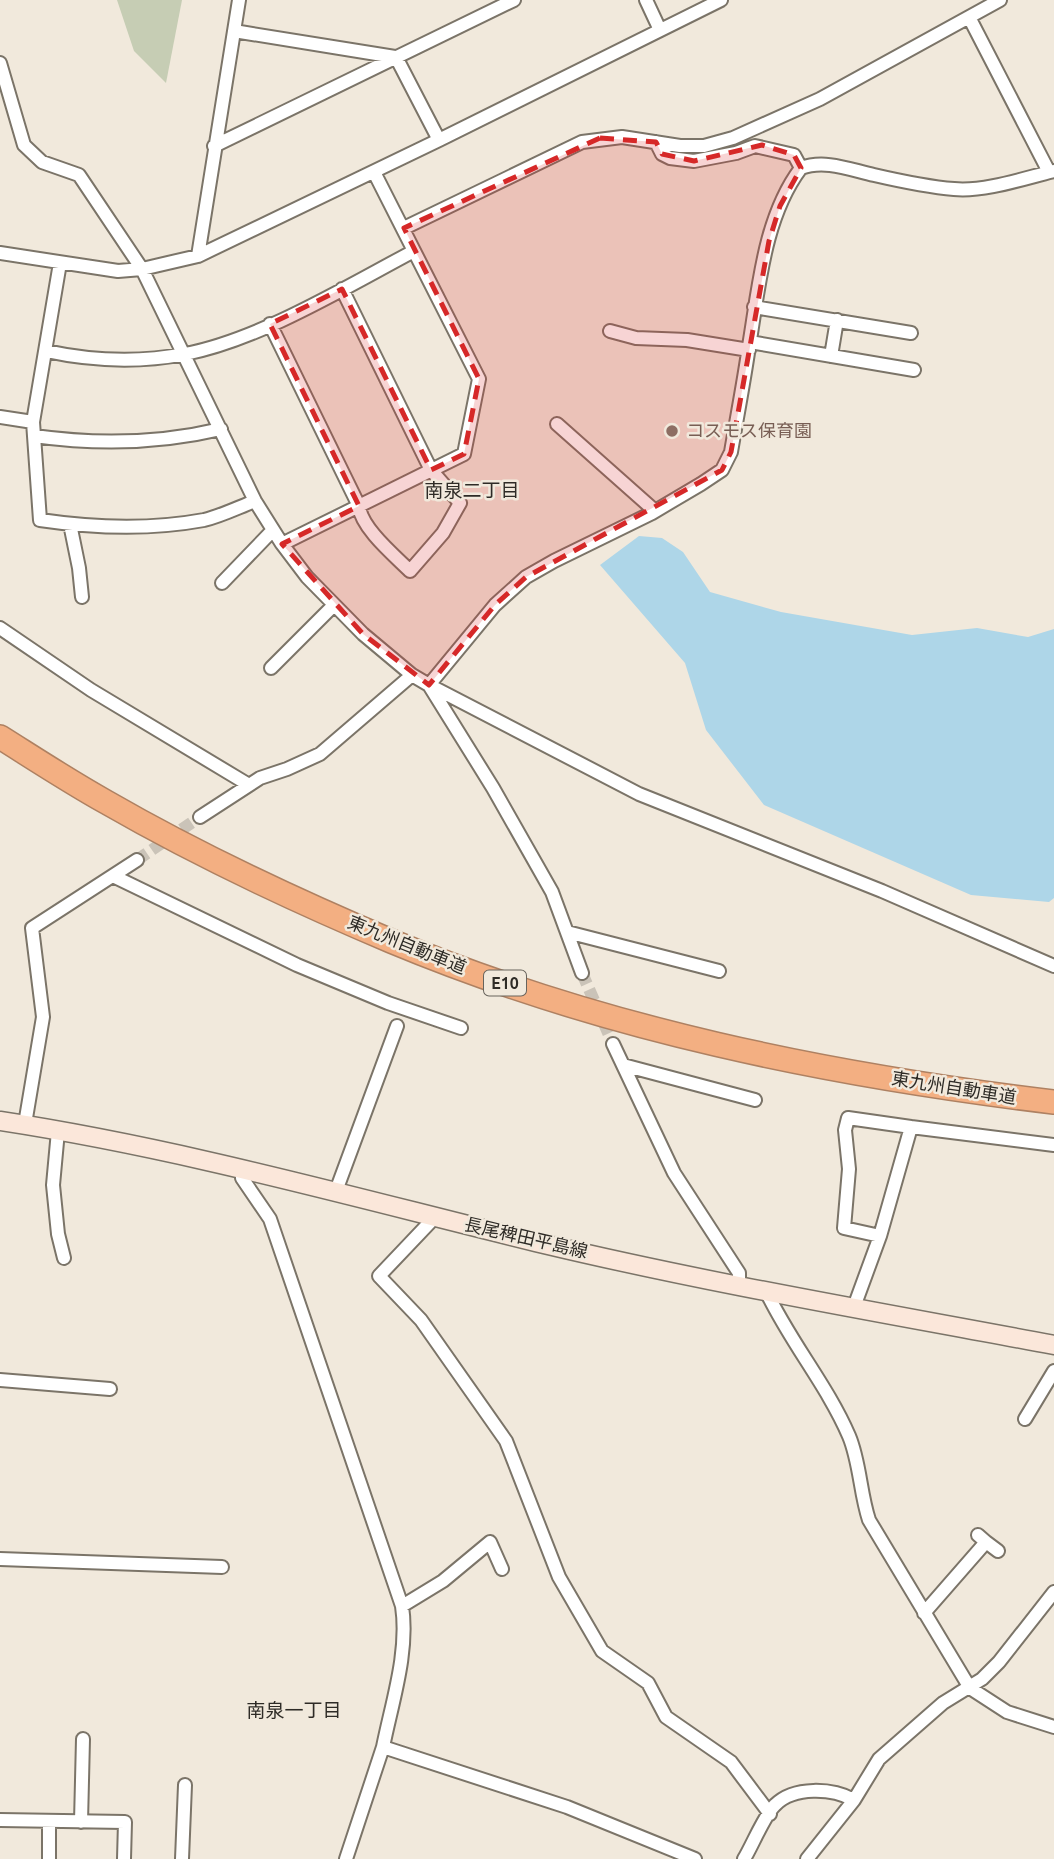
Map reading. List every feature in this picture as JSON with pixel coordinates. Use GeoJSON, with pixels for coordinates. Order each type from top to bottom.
{"type":"FeatureCollection","features":[{"type":"Feature","properties":{"kind":"highway","name":"東九州自動車道"},"geometry":{"type":"LineString","coordinates":[[0,737],[107,803],[214,860],[393,942],[487,977],[575,1006],[747,1051],[904,1081],[1054,1102]]}},
{"type":"Feature","properties":{"kind":"main road","name":"長尾稗田平島線"},"geometry":{"type":"LineString","coordinates":[[0,1121],[244,1168],[546,1244],[766,1291],[1054,1345]]}},
{"type":"Feature","properties":{"kind":"street"},"geometry":{"type":"LineString","coordinates":[[198,256],[239,0]]}},
{"type":"Feature","properties":{"kind":"street"},"geometry":{"type":"LineString","coordinates":[[646,0],[660,30]]}},
{"type":"Feature","properties":{"kind":"street"},"geometry":{"type":"LineString","coordinates":[[0,253],[118,271],[142,269],[198,256],[721,0]]}},
{"type":"Feature","properties":{"kind":"street"},"geometry":{"type":"LineString","coordinates":[[404,228],[582,142],[622,137],[680,146],[705,146],[733,138],[820,99],[1000,0]]}},
{"type":"Feature","properties":{"kind":"street"},"geometry":{"type":"LineString","coordinates":[[214,146],[506,1]]}},
{"type":"Feature","properties":{"kind":"street"},"geometry":{"type":"LineString","coordinates":[[429,685],[495,605],[526,577],[655,511],[722,470],[728,461],[754,307],[779,206],[801,168],[811,164],[824,164],[956,190],[1010,183],[1051,172],[969,17]]}},
{"type":"Feature","properties":{"kind":"street"},"geometry":{"type":"LineString","coordinates":[[234,31],[396,57]]}},
{"type":"Feature","properties":{"kind":"street"},"geometry":{"type":"LineString","coordinates":[[396,57],[439,140]]}},
{"type":"Feature","properties":{"kind":"street"},"geometry":{"type":"LineString","coordinates":[[0,64],[24,145],[42,162],[79,175],[142,269],[255,501],[307,577],[363,634],[412,675],[429,685],[639,794],[882,891],[1054,966]]}},
{"type":"Feature","properties":{"kind":"street"},"geometry":{"type":"LineString","coordinates":[[656,142],[662,154],[670,158],[694,161],[717,158],[762,145],[794,155],[801,168]]}},
{"type":"Feature","properties":{"kind":"street"},"geometry":{"type":"LineString","coordinates":[[282,544],[464,454],[479,379],[374,172]]}},
{"type":"Feature","properties":{"kind":"street"},"geometry":{"type":"LineString","coordinates":[[46,351],[112,361],[185,354],[235,339],[270,324],[414,251]]}},
{"type":"Feature","properties":{"kind":"street"},"geometry":{"type":"LineString","coordinates":[[60,263],[33,422],[40,520],[90,526],[162,525],[206,519],[255,501]]}},
{"type":"Feature","properties":{"kind":"street"},"geometry":{"type":"LineString","coordinates":[[270,324],[359,506],[360,515],[410,571],[443,533],[460,503],[431,470],[342,289]]}},
{"type":"Feature","properties":{"kind":"street"},"geometry":{"type":"LineString","coordinates":[[754,307],[911,333]]}},
{"type":"Feature","properties":{"kind":"street"},"geometry":{"type":"LineString","coordinates":[[831,356],[837,320]]}},
{"type":"Feature","properties":{"kind":"street"},"geometry":{"type":"LineString","coordinates":[[610,331],[636,338],[749,346],[914,370]]}},
{"type":"Feature","properties":{"kind":"street"},"geometry":{"type":"LineString","coordinates":[[0,416],[33,422]]}},
{"type":"Feature","properties":{"kind":"street"},"geometry":{"type":"LineString","coordinates":[[557,424],[655,511]]}},
{"type":"Feature","properties":{"kind":"street"},"geometry":{"type":"LineString","coordinates":[[34,436],[71,442],[136,442],[183,438],[221,429]]}},
{"type":"Feature","properties":{"kind":"street"},"geometry":{"type":"LineString","coordinates":[[70,524],[82,597]]}},
{"type":"Feature","properties":{"kind":"street"},"geometry":{"type":"LineString","coordinates":[[222,583],[273,530]]}},
{"type":"Feature","properties":{"kind":"street"},"geometry":{"type":"LineString","coordinates":[[271,668],[334,604]]}},
{"type":"Feature","properties":{"kind":"street"},"geometry":{"type":"LineString","coordinates":[[0,628],[91,690],[250,785]]}},
{"type":"Feature","properties":{"kind":"street"},"geometry":{"type":"LineString","coordinates":[[200,817],[260,778],[320,754],[412,675]]}},
{"type":"Feature","properties":{"kind":"street"},"geometry":{"type":"LineString","coordinates":[[429,685],[493,788],[552,892],[582,973]]}},
{"type":"Feature","properties":{"kind":"street"},"geometry":{"type":"LineString","coordinates":[[25,1124],[43,1017],[32,928],[137,860]]}},
{"type":"Feature","properties":{"kind":"street"},"geometry":{"type":"LineString","coordinates":[[113,876],[297,965],[388,1003],[461,1028]]}},
{"type":"Feature","properties":{"kind":"street"},"geometry":{"type":"LineString","coordinates":[[567,932],[719,971]]}},
{"type":"Feature","properties":{"kind":"street"},"geometry":{"type":"LineString","coordinates":[[336,1191],[397,1026]]}},
{"type":"Feature","properties":{"kind":"street"},"geometry":{"type":"LineString","coordinates":[[613,1044],[674,1173],[739,1273],[739,1285]]}},
{"type":"Feature","properties":{"kind":"street"},"geometry":{"type":"LineString","coordinates":[[623,1065],[755,1100]]}},
{"type":"Feature","properties":{"kind":"street"},"geometry":{"type":"LineString","coordinates":[[880,1236],[844,1228],[849,1169],[845,1130],[848,1118],[1054,1144]]}},
{"type":"Feature","properties":{"kind":"street"},"geometry":{"type":"LineString","coordinates":[[854,1307],[880,1236],[911,1127]]}},
{"type":"Feature","properties":{"kind":"street"},"geometry":{"type":"LineString","coordinates":[[58,1131],[53,1185],[58,1234],[64,1258]]}},
{"type":"Feature","properties":{"kind":"street"},"geometry":{"type":"LineString","coordinates":[[244,1168],[242,1178],[270,1219],[402,1606],[405,1626],[402,1655],[383,1747],[346,1859]]}},
{"type":"Feature","properties":{"kind":"street"},"geometry":{"type":"LineString","coordinates":[[435,1217],[379,1276],[421,1320],[506,1441],[559,1577],[602,1651],[648,1683],[666,1717],[731,1762],[770,1814]]}},
{"type":"Feature","properties":{"kind":"street"},"geometry":{"type":"LineString","coordinates":[[766,1291],[779,1318],[826,1392],[850,1438],[869,1520],[970,1688],[1007,1712],[1054,1727]]}},
{"type":"Feature","properties":{"kind":"street"},"geometry":{"type":"LineString","coordinates":[[1025,1419],[1054,1371]]}},
{"type":"Feature","properties":{"kind":"street"},"geometry":{"type":"LineString","coordinates":[[0,1380],[110,1390]]}},
{"type":"Feature","properties":{"kind":"street"},"geometry":{"type":"LineString","coordinates":[[923,1613],[982,1539],[998,1551]]}},
{"type":"Feature","properties":{"kind":"street"},"geometry":{"type":"LineString","coordinates":[[402,1606],[443,1581],[490,1542],[502,1569]]}},
{"type":"Feature","properties":{"kind":"street"},"geometry":{"type":"LineString","coordinates":[[0,1559],[222,1567]]}},
{"type":"Feature","properties":{"kind":"street"},"geometry":{"type":"LineString","coordinates":[[807,1859],[854,1800],[879,1759],[943,1703],[982,1679],[999,1662],[1054,1592]]}},
{"type":"Feature","properties":{"kind":"street"},"geometry":{"type":"LineString","coordinates":[[81,1822],[83,1739]]}},
{"type":"Feature","properties":{"kind":"street"},"geometry":{"type":"LineString","coordinates":[[383,1747],[567,1807],[695,1859]]}},
{"type":"Feature","properties":{"kind":"street"},"geometry":{"type":"LineString","coordinates":[[182,1859],[185,1785]]}},
{"type":"Feature","properties":{"kind":"street"},"geometry":{"type":"LineString","coordinates":[[744,1859],[775,1805],[793,1795],[816,1790],[843,1794],[854,1800]]}},
{"type":"Feature","properties":{"kind":"street"},"geometry":{"type":"LineString","coordinates":[[0,1820],[125,1822],[124,1859]]}},
{"type":"Feature","properties":{"kind":"street"},"geometry":{"type":"LineString","coordinates":[[49,1821],[49,1859]]}},
{"type":"Feature","properties":{"kind":"highlighted area"},"geometry":{"type":"Polygon","coordinates":[[[600,138],[656,142],[662,154],[694,161],[762,145],[794,155],[801,168],[780,206],[769,241],[731,452],[722,470],[526,577],[495,605],[429,685],[363,634],[282,544],[359,506],[270,324],[342,289],[431,470],[464,454],[479,379],[404,228],[600,138]]]}},
{"type":"Feature","properties":{"kind":"green space"},"geometry":{"type":"Polygon","coordinates":[[[117,0],[182,0],[166,83],[134,51],[117,0]]]}},
{"type":"Feature","properties":{"kind":"water"},"geometry":{"type":"Polygon","coordinates":[[[639,536],[662,538],[683,552],[710,592],[781,612],[912,635],[977,628],[1028,637],[1054,629],[1054,898],[1049,902],[971,895],[764,805],[706,730],[685,663],[600,565],[639,536]]]}},
{"type":"Feature","properties":{"kind":"tunnel"},"geometry":{"type":"LineString","coordinates":[[137,860],[200,817]]}},
{"type":"Feature","properties":{"kind":"tunnel"},"geometry":{"type":"LineString","coordinates":[[582,973],[613,1044]]}},
{"type":"Feature","properties":{"kind":"place","name":"コスモス保育園"},"geometry":{"type":"Point","coordinates":[672,431]}},
{"type":"Feature","properties":{"kind":"district","name":"南泉二丁目"},"geometry":{"type":"Point","coordinates":[472,490]}},
{"type":"Feature","properties":{"kind":"district","name":"南泉一丁目"},"geometry":{"type":"Point","coordinates":[294,1710]}}]}
